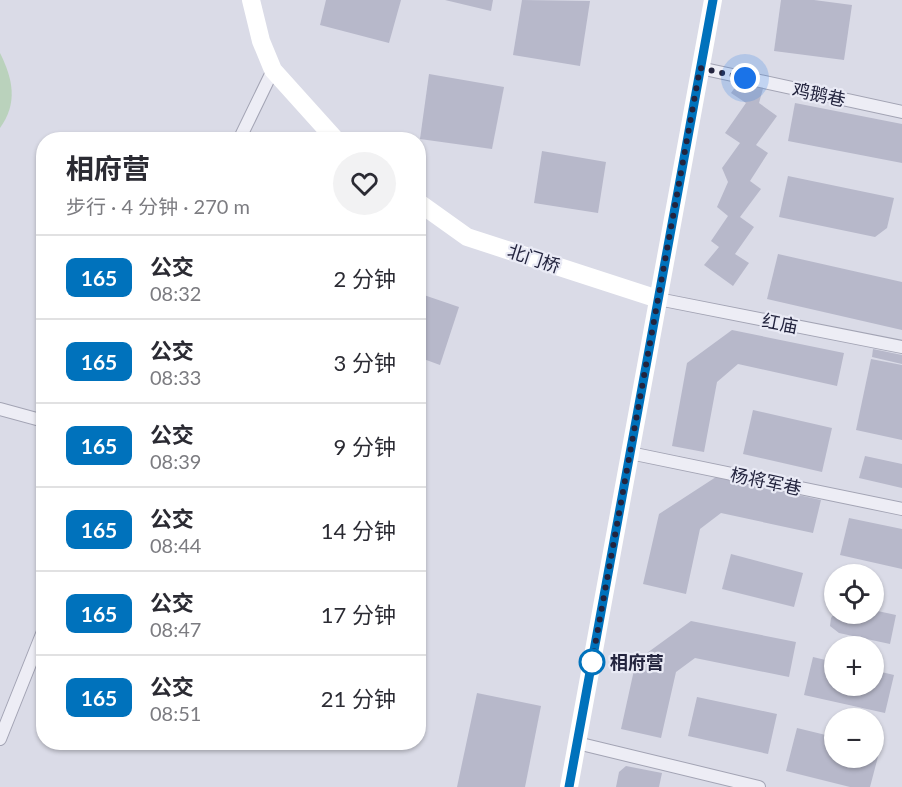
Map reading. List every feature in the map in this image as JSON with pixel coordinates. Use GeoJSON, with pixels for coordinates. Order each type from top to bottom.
{"type":"FeatureCollection","features":[{"type":"Feature","properties":{"kind":"main road"},"geometry":{"type":"LineString","coordinates":[[251,0],[261,41],[273,70],[329,132]]}},
{"type":"Feature","properties":{"kind":"main road"},"geometry":{"type":"LineString","coordinates":[[569,787],[713,0]]}},
{"type":"Feature","properties":{"kind":"main road","name":"北门桥"},"geometry":{"type":"LineString","coordinates":[[426,208],[467,237],[658,299]]}},
{"type":"Feature","properties":{"kind":"street","name":"鸡鹅巷"},"geometry":{"type":"LineString","coordinates":[[700,68],[902,112]]}},
{"type":"Feature","properties":{"kind":"street"},"geometry":{"type":"LineString","coordinates":[[243,132],[273,70]]}},
{"type":"Feature","properties":{"kind":"street","name":"红庙"},"geometry":{"type":"LineString","coordinates":[[658,299],[902,347]]}},
{"type":"Feature","properties":{"kind":"street"},"geometry":{"type":"LineString","coordinates":[[0,409],[36,418]]}},
{"type":"Feature","properties":{"kind":"street","name":"杨将军巷"},"geometry":{"type":"LineString","coordinates":[[630,453],[902,509]]}},
{"type":"Feature","properties":{"kind":"street"},"geometry":{"type":"LineString","coordinates":[[0,739],[36,649]]}},
{"type":"Feature","properties":{"kind":"street"},"geometry":{"type":"LineString","coordinates":[[577,744],[759,787]]}},
{"type":"Feature","properties":{"kind":"green space"},"geometry":{"type":"Polygon","coordinates":[[[0,53],[8,72],[12,91],[6,119],[0,128],[0,53]]]}},
{"type":"Feature","properties":{"kind":"building"},"geometry":{"type":"Polygon","coordinates":[[[326,0],[401,0],[389,43],[320,25],[326,0]]]}},
{"type":"Feature","properties":{"kind":"building"},"geometry":{"type":"Polygon","coordinates":[[[445,0],[493,0],[491,11],[445,0]]]}},
{"type":"Feature","properties":{"kind":"building"},"geometry":{"type":"Polygon","coordinates":[[[522,0],[590,1],[580,66],[513,55],[522,0]]]}},
{"type":"Feature","properties":{"kind":"building"},"geometry":{"type":"Polygon","coordinates":[[[781,0],[814,0],[852,5],[844,60],[774,51],[781,0]]]}},
{"type":"Feature","properties":{"kind":"building"},"geometry":{"type":"Polygon","coordinates":[[[429,74],[504,87],[492,149],[426,140],[426,132],[421,132],[429,74]]]}},
{"type":"Feature","properties":{"kind":"building"},"geometry":{"type":"Polygon","coordinates":[[[741,79],[764,85],[759,103],[777,116],[756,145],[768,153],[750,181],[761,189],[740,217],[754,227],[735,254],[749,263],[733,286],[704,265],[719,247],[711,241],[728,216],[717,207],[728,182],[722,168],[740,143],[725,133],[746,103],[731,93],[741,79]]]}},
{"type":"Feature","properties":{"kind":"building"},"geometry":{"type":"Polygon","coordinates":[[[795,103],[902,124],[902,163],[788,141],[795,103]]]}},
{"type":"Feature","properties":{"kind":"building"},"geometry":{"type":"Polygon","coordinates":[[[542,151],[606,162],[598,213],[534,203],[542,151]]]}},
{"type":"Feature","properties":{"kind":"building"},"geometry":{"type":"Polygon","coordinates":[[[788,176],[894,198],[887,228],[875,237],[779,217],[788,176]]]}},
{"type":"Feature","properties":{"kind":"building"},"geometry":{"type":"Polygon","coordinates":[[[778,254],[902,282],[902,330],[767,299],[778,254]]]}},
{"type":"Feature","properties":{"kind":"building"},"geometry":{"type":"Polygon","coordinates":[[[426,296],[459,307],[440,365],[426,360],[426,296]]]}},
{"type":"Feature","properties":{"kind":"building"},"geometry":{"type":"Polygon","coordinates":[[[732,330],[844,353],[837,386],[738,364],[717,382],[704,452],[672,446],[687,363],[732,330]]]}},
{"type":"Feature","properties":{"kind":"building"},"geometry":{"type":"Polygon","coordinates":[[[873,349],[902,355],[902,364],[872,357],[873,349]]]}},
{"type":"Feature","properties":{"kind":"building"},"geometry":{"type":"Polygon","coordinates":[[[871,359],[902,365],[902,440],[856,430],[871,359]]]}},
{"type":"Feature","properties":{"kind":"building"},"geometry":{"type":"Polygon","coordinates":[[[753,410],[832,428],[822,472],[743,454],[753,410]]]}},
{"type":"Feature","properties":{"kind":"building"},"geometry":{"type":"Polygon","coordinates":[[[865,456],[902,464],[902,488],[859,478],[865,456]]]}},
{"type":"Feature","properties":{"kind":"building"},"geometry":{"type":"Polygon","coordinates":[[[716,477],[821,500],[813,533],[721,513],[700,529],[686,594],[643,584],[659,514],[716,477]]]}},
{"type":"Feature","properties":{"kind":"building"},"geometry":{"type":"Polygon","coordinates":[[[849,518],[902,529],[902,569],[840,555],[849,518]]]}},
{"type":"Feature","properties":{"kind":"building"},"geometry":{"type":"Polygon","coordinates":[[[731,554],[803,573],[794,607],[722,589],[731,554]]]}},
{"type":"Feature","properties":{"kind":"building"},"geometry":{"type":"Polygon","coordinates":[[[884,612],[896,615],[890,644],[884,643],[884,636],[853,636],[839,633],[830,624],[884,624],[884,612]]]}},
{"type":"Feature","properties":{"kind":"building"},"geometry":{"type":"Polygon","coordinates":[[[691,621],[796,642],[789,677],[695,658],[676,672],[661,738],[621,729],[636,661],[691,621]]]}},
{"type":"Feature","properties":{"kind":"building"},"geometry":{"type":"Polygon","coordinates":[[[813,657],[824,660],[824,696],[884,696],[884,673],[894,675],[885,713],[884,708],[862,708],[804,695],[813,657]]]}},
{"type":"Feature","properties":{"kind":"building"},"geometry":{"type":"Polygon","coordinates":[[[477,693],[541,706],[525,787],[457,787],[477,693]]]}},
{"type":"Feature","properties":{"kind":"building"},"geometry":{"type":"Polygon","coordinates":[[[697,697],[777,714],[768,754],[688,736],[697,697]]]}},
{"type":"Feature","properties":{"kind":"building"},"geometry":{"type":"Polygon","coordinates":[[[797,728],[824,735],[824,768],[875,768],[870,787],[850,787],[786,771],[797,728]]]}},
{"type":"Feature","properties":{"kind":"building"},"geometry":{"type":"Polygon","coordinates":[[[626,766],[662,773],[659,787],[616,787],[619,772],[626,766]]]}},
{"type":"Feature","properties":{"kind":"bus line","name":"165"},"geometry":{"type":"LineString","coordinates":[[569,787],[713,0]]}},
{"type":"Feature","properties":{"kind":"place","name":"相府营"},"geometry":{"type":"Point","coordinates":[592,662]}},
{"type":"Feature","properties":{"kind":"route"},"geometry":{"type":"LineString","coordinates":[[592,662],[700,68],[745,78]]}}]}
